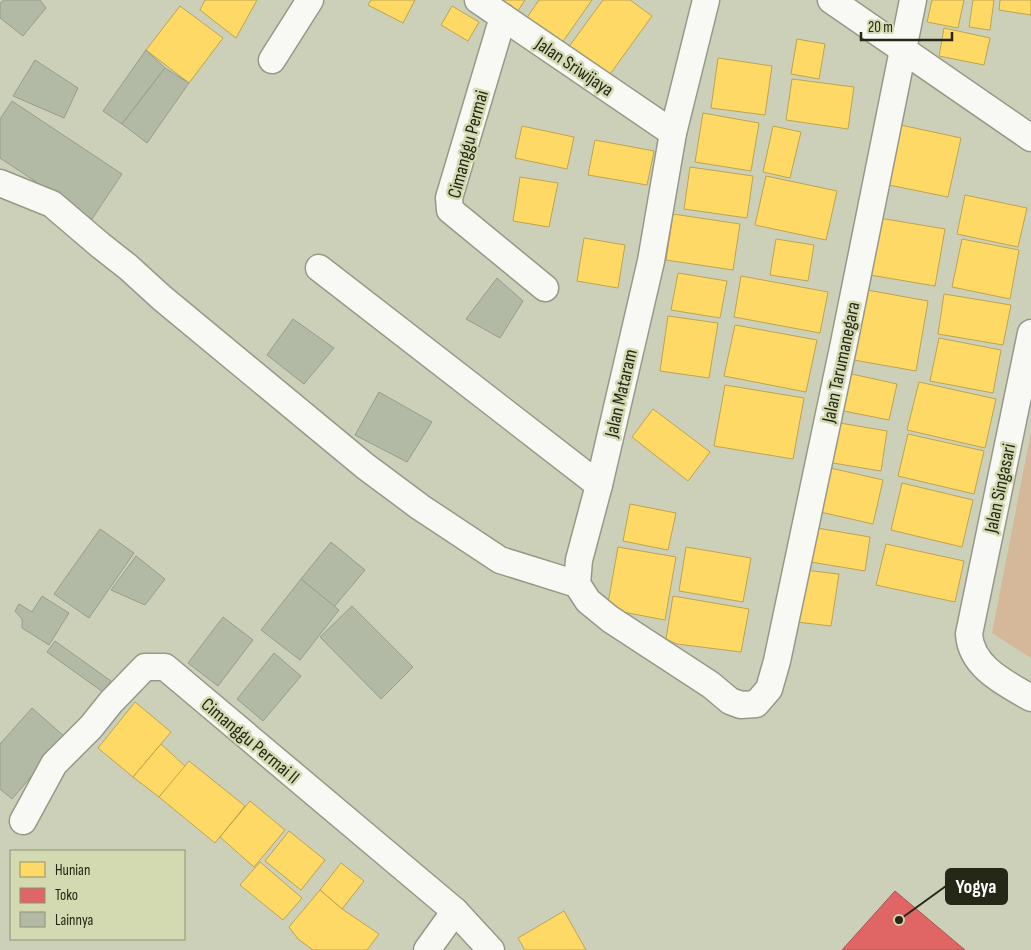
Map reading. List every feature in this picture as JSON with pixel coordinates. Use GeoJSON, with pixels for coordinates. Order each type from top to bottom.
{"type":"FeatureCollection","features":[{"type":"Feature","properties":{"kind":"street"},"geometry":{"type":"LineString","coordinates":[[272,60],[310,0]]}},
{"type":"Feature","properties":{"kind":"street","name":"Jalan Sriwijaya"},"geometry":{"type":"LineString","coordinates":[[478,0],[673,133]]}},
{"type":"Feature","properties":{"kind":"street","name":"Jalan Mataram"},"geometry":{"type":"LineString","coordinates":[[577,584],[579,560],[651,261],[673,133],[706,0]]}},
{"type":"Feature","properties":{"kind":"street"},"geometry":{"type":"LineString","coordinates":[[831,0],[1031,138]]}},
{"type":"Feature","properties":{"kind":"street","name":"Jalan Tarumanegara"},"geometry":{"type":"LineString","coordinates":[[577,584],[588,601],[610,619],[711,685],[730,701],[741,705],[756,704],[769,689],[777,661],[844,342],[913,0]]}},
{"type":"Feature","properties":{"kind":"street","name":"Cimanggu Permai"},"geometry":{"type":"LineString","coordinates":[[503,17],[449,198],[450,210],[545,288]]}},
{"type":"Feature","properties":{"kind":"street"},"geometry":{"type":"LineString","coordinates":[[0,182],[52,204],[365,466],[420,507],[500,560],[577,584]]}},
{"type":"Feature","properties":{"kind":"street"},"geometry":{"type":"LineString","coordinates":[[319,268],[598,486]]}},
{"type":"Feature","properties":{"kind":"street","name":"Jalan Singasari"},"geometry":{"type":"LineString","coordinates":[[1031,334],[971,621],[970,642],[977,658],[989,672],[1031,698]]}},
{"type":"Feature","properties":{"kind":"street","name":"Cimanggu Permai II"},"geometry":{"type":"LineString","coordinates":[[23,821],[54,764],[91,727],[145,667],[165,667],[455,911],[491,950]]}},
{"type":"Feature","properties":{"kind":"street"},"geometry":{"type":"LineString","coordinates":[[427,950],[455,911]]}},
{"type":"Feature","properties":{"kind":"shaded area"},"geometry":{"type":"Polygon","coordinates":[[[1031,432],[1031,658],[992,633],[1031,432]]]}},
{"type":"Feature","properties":{"kind":"building: Hunian"},"geometry":{"type":"Polygon","coordinates":[[[205,0],[257,0],[236,38],[200,10],[205,0]]]}},
{"type":"Feature","properties":{"kind":"building: Hunian"},"geometry":{"type":"Polygon","coordinates":[[[371,0],[415,0],[403,23],[368,5],[371,0]]]}},
{"type":"Feature","properties":{"kind":"building: Hunian"},"geometry":{"type":"Polygon","coordinates":[[[497,0],[525,0],[516,14],[497,0]]]}},
{"type":"Feature","properties":{"kind":"building: Hunian"},"geometry":{"type":"Polygon","coordinates":[[[539,0],[592,0],[559,47],[524,22],[539,0]]]}},
{"type":"Feature","properties":{"kind":"building: Hunian"},"geometry":{"type":"Polygon","coordinates":[[[603,0],[630,0],[652,16],[608,77],[568,48],[603,0]]]}},
{"type":"Feature","properties":{"kind":"building: Hunian"},"geometry":{"type":"Polygon","coordinates":[[[932,0],[964,0],[958,28],[927,22],[932,0]]]}},
{"type":"Feature","properties":{"kind":"building: Hunian"},"geometry":{"type":"Polygon","coordinates":[[[973,0],[994,0],[990,30],[969,27],[973,0]]]}},
{"type":"Feature","properties":{"kind":"building: Hunian"},"geometry":{"type":"Polygon","coordinates":[[[1000,0],[1031,0],[1031,15],[999,10],[1000,0]]]}},
{"type":"Feature","properties":{"kind":"building: Hunian"},"geometry":{"type":"Polygon","coordinates":[[[180,6],[223,38],[189,83],[146,50],[180,6]]]}},
{"type":"Feature","properties":{"kind":"building: Hunian"},"geometry":{"type":"Polygon","coordinates":[[[452,6],[479,22],[468,41],[441,25],[452,6]]]}},
{"type":"Feature","properties":{"kind":"building: Hunian"},"geometry":{"type":"Polygon","coordinates":[[[944,28],[990,38],[984,65],[939,56],[944,28]]]}},
{"type":"Feature","properties":{"kind":"building: Hunian"},"geometry":{"type":"Polygon","coordinates":[[[797,39],[825,44],[819,79],[791,74],[797,39]]]}},
{"type":"Feature","properties":{"kind":"building: Hunian"},"geometry":{"type":"Polygon","coordinates":[[[718,58],[772,66],[765,115],[711,108],[718,58]]]}},
{"type":"Feature","properties":{"kind":"building: Hunian"},"geometry":{"type":"Polygon","coordinates":[[[792,79],[854,87],[848,129],[786,120],[792,79]]]}},
{"type":"Feature","properties":{"kind":"building: Hunian"},"geometry":{"type":"Polygon","coordinates":[[[703,113],[759,123],[751,171],[695,162],[703,113]]]}},
{"type":"Feature","properties":{"kind":"building: Hunian"},"geometry":{"type":"Polygon","coordinates":[[[896,124],[961,138],[948,197],[884,184],[896,124]]]}},
{"type":"Feature","properties":{"kind":"building: Hunian"},"geometry":{"type":"Polygon","coordinates":[[[522,126],[574,137],[567,169],[515,158],[522,126]]]}},
{"type":"Feature","properties":{"kind":"building: Hunian"},"geometry":{"type":"Polygon","coordinates":[[[773,126],[801,132],[790,178],[763,172],[773,126]]]}},
{"type":"Feature","properties":{"kind":"building: Hunian"},"geometry":{"type":"Polygon","coordinates":[[[595,140],[654,151],[647,185],[588,175],[595,140]]]}},
{"type":"Feature","properties":{"kind":"building: Hunian"},"geometry":{"type":"Polygon","coordinates":[[[690,167],[753,176],[747,218],[684,209],[690,167]]]}},
{"type":"Feature","properties":{"kind":"building: Hunian"},"geometry":{"type":"Polygon","coordinates":[[[766,176],[837,191],[826,240],[755,225],[766,176]]]}},
{"type":"Feature","properties":{"kind":"building: Hunian"},"geometry":{"type":"Polygon","coordinates":[[[520,177],[558,183],[549,227],[513,221],[520,177]]]}},
{"type":"Feature","properties":{"kind":"building: Hunian"},"geometry":{"type":"Polygon","coordinates":[[[965,195],[1027,208],[1018,247],[957,234],[965,195]]]}},
{"type":"Feature","properties":{"kind":"building: Hunian"},"geometry":{"type":"Polygon","coordinates":[[[673,214],[740,224],[733,270],[666,260],[673,214]]]}},
{"type":"Feature","properties":{"kind":"building: Hunian"},"geometry":{"type":"Polygon","coordinates":[[[873,217],[945,229],[935,286],[864,274],[873,217]]]}},
{"type":"Feature","properties":{"kind":"building: Hunian"},"geometry":{"type":"Polygon","coordinates":[[[584,238],[625,245],[618,288],[577,281],[584,238]]]}},
{"type":"Feature","properties":{"kind":"building: Hunian"},"geometry":{"type":"Polygon","coordinates":[[[776,239],[814,245],[808,281],[770,275],[776,239]]]}},
{"type":"Feature","properties":{"kind":"building: Hunian"},"geometry":{"type":"Polygon","coordinates":[[[962,239],[1019,250],[1010,299],[952,287],[962,239]]]}},
{"type":"Feature","properties":{"kind":"building: Hunian"},"geometry":{"type":"Polygon","coordinates":[[[678,273],[727,281],[720,318],[671,310],[678,273]]]}},
{"type":"Feature","properties":{"kind":"building: Hunian"},"geometry":{"type":"Polygon","coordinates":[[[741,276],[828,292],[820,333],[734,317],[741,276]]]}},
{"type":"Feature","properties":{"kind":"building: Hunian"},"geometry":{"type":"Polygon","coordinates":[[[867,290],[928,301],[916,371],[854,360],[867,290]]]}},
{"type":"Feature","properties":{"kind":"building: Hunian"},"geometry":{"type":"Polygon","coordinates":[[[944,294],[1011,305],[1003,345],[938,334],[944,294]]]}},
{"type":"Feature","properties":{"kind":"building: Hunian"},"geometry":{"type":"Polygon","coordinates":[[[668,316],[718,323],[709,378],[660,371],[668,316]]]}},
{"type":"Feature","properties":{"kind":"building: Hunian"},"geometry":{"type":"Polygon","coordinates":[[[735,325],[817,340],[806,392],[724,376],[735,325]]]}},
{"type":"Feature","properties":{"kind":"building: Hunian"},"geometry":{"type":"Polygon","coordinates":[[[939,338],[1001,350],[993,393],[930,381],[939,338]]]}},
{"type":"Feature","properties":{"kind":"building: Hunian"},"geometry":{"type":"Polygon","coordinates":[[[847,373],[897,384],[889,420],[839,410],[847,373]]]}},
{"type":"Feature","properties":{"kind":"building: Hunian"},"geometry":{"type":"Polygon","coordinates":[[[919,382],[996,399],[985,448],[907,430],[919,382]]]}},
{"type":"Feature","properties":{"kind":"building: Hunian"},"geometry":{"type":"Polygon","coordinates":[[[725,385],[804,398],[793,459],[714,446],[725,385]]]}},
{"type":"Feature","properties":{"kind":"building: Hunian"},"geometry":{"type":"Polygon","coordinates":[[[653,409],[710,452],[688,481],[632,437],[653,409]]]}},
{"type":"Feature","properties":{"kind":"building: Hunian"},"geometry":{"type":"Polygon","coordinates":[[[834,422],[887,431],[881,471],[827,462],[834,422]]]}},
{"type":"Feature","properties":{"kind":"building: Hunian"},"geometry":{"type":"Polygon","coordinates":[[[908,434],[984,451],[974,494],[898,476],[908,434]]]}},
{"type":"Feature","properties":{"kind":"building: Hunian"},"geometry":{"type":"Polygon","coordinates":[[[826,467],[883,480],[873,524],[816,511],[826,467]]]}},
{"type":"Feature","properties":{"kind":"building: Hunian"},"geometry":{"type":"Polygon","coordinates":[[[902,483],[973,500],[962,547],[891,530],[902,483]]]}},
{"type":"Feature","properties":{"kind":"building: Hunian"},"geometry":{"type":"Polygon","coordinates":[[[630,504],[676,513],[668,550],[623,541],[630,504]]]}},
{"type":"Feature","properties":{"kind":"building: Hunian"},"geometry":{"type":"Polygon","coordinates":[[[811,527],[870,537],[865,571],[805,561],[811,527]]]}},
{"type":"Feature","properties":{"kind":"building: Hunian"},"geometry":{"type":"Polygon","coordinates":[[[886,544],[964,561],[955,602],[876,585],[886,544]]]}},
{"type":"Feature","properties":{"kind":"building: Hunian"},"geometry":{"type":"Polygon","coordinates":[[[618,547],[676,557],[665,620],[607,609],[618,547]]]}},
{"type":"Feature","properties":{"kind":"building: Hunian"},"geometry":{"type":"Polygon","coordinates":[[[686,547],[751,558],[743,602],[679,591],[686,547]]]}},
{"type":"Feature","properties":{"kind":"building: Hunian"},"geometry":{"type":"Polygon","coordinates":[[[804,570],[839,574],[831,626],[797,622],[804,570]]]}},
{"type":"Feature","properties":{"kind":"building: Hunian"},"geometry":{"type":"Polygon","coordinates":[[[673,596],[749,609],[741,652],[677,644],[666,639],[673,596]]]}},
{"type":"Feature","properties":{"kind":"building: Hunian"},"geometry":{"type":"Polygon","coordinates":[[[135,702],[171,732],[133,777],[98,748],[135,702]]]}},
{"type":"Feature","properties":{"kind":"building: Hunian"},"geometry":{"type":"Polygon","coordinates":[[[161,744],[186,767],[159,797],[133,777],[161,744]]]}},
{"type":"Feature","properties":{"kind":"building: Hunian"},"geometry":{"type":"Polygon","coordinates":[[[189,761],[245,806],[215,843],[159,797],[189,761]]]}},
{"type":"Feature","properties":{"kind":"building: Hunian"},"geometry":{"type":"Polygon","coordinates":[[[250,801],[285,830],[254,867],[220,837],[250,801]]]}},
{"type":"Feature","properties":{"kind":"building: Hunian"},"geometry":{"type":"Polygon","coordinates":[[[289,831],[325,860],[301,890],[265,861],[289,831]]]}},
{"type":"Feature","properties":{"kind":"building: Hunian"},"geometry":{"type":"Polygon","coordinates":[[[260,862],[302,898],[283,920],[240,885],[260,862]]]}},
{"type":"Feature","properties":{"kind":"building: Hunian"},"geometry":{"type":"Polygon","coordinates":[[[341,863],[364,881],[342,909],[320,890],[341,863]]]}},
{"type":"Feature","properties":{"kind":"building: Hunian"},"geometry":{"type":"Polygon","coordinates":[[[320,890],[342,909],[379,934],[367,950],[313,950],[298,939],[289,927],[320,890]]]}},
{"type":"Feature","properties":{"kind":"building: Hunian"},"geometry":{"type":"Polygon","coordinates":[[[564,911],[586,950],[525,950],[518,938],[564,911]]]}},
{"type":"Feature","properties":{"kind":"building: Toko"},"geometry":{"type":"Polygon","coordinates":[[[895,891],[965,950],[842,950],[895,891]]]}},
{"type":"Feature","properties":{"kind":"building: Lainnya"},"geometry":{"type":"Polygon","coordinates":[[[4,0],[40,0],[46,8],[23,36],[0,18],[0,3],[4,0]]]}},
{"type":"Feature","properties":{"kind":"building: Lainnya"},"geometry":{"type":"Polygon","coordinates":[[[146,50],[165,68],[122,124],[103,111],[146,50]]]}},
{"type":"Feature","properties":{"kind":"building: Lainnya"},"geometry":{"type":"Polygon","coordinates":[[[35,60],[78,88],[64,118],[13,96],[35,60]]]}},
{"type":"Feature","properties":{"kind":"building: Lainnya"},"geometry":{"type":"Polygon","coordinates":[[[165,68],[189,83],[147,143],[122,124],[165,68]]]}},
{"type":"Feature","properties":{"kind":"building: Lainnya"},"geometry":{"type":"Polygon","coordinates":[[[12,101],[122,174],[92,219],[0,158],[0,119],[12,101]]]}},
{"type":"Feature","properties":{"kind":"building: Lainnya"},"geometry":{"type":"Polygon","coordinates":[[[497,278],[523,301],[500,338],[466,319],[497,278]]]}},
{"type":"Feature","properties":{"kind":"building: Lainnya"},"geometry":{"type":"Polygon","coordinates":[[[293,319],[334,348],[304,384],[267,355],[293,319]]]}},
{"type":"Feature","properties":{"kind":"building: Lainnya"},"geometry":{"type":"Polygon","coordinates":[[[379,392],[432,422],[407,462],[355,435],[379,392]]]}},
{"type":"Feature","properties":{"kind":"building: Lainnya"},"geometry":{"type":"Polygon","coordinates":[[[100,529],[134,553],[89,618],[54,594],[100,529]]]}},
{"type":"Feature","properties":{"kind":"building: Lainnya"},"geometry":{"type":"Polygon","coordinates":[[[331,542],[365,570],[334,607],[301,579],[331,542]]]}},
{"type":"Feature","properties":{"kind":"building: Lainnya"},"geometry":{"type":"Polygon","coordinates":[[[136,556],[165,579],[145,605],[111,590],[136,556]]]}},
{"type":"Feature","properties":{"kind":"building: Lainnya"},"geometry":{"type":"Polygon","coordinates":[[[301,579],[339,610],[300,660],[261,630],[301,579]]]}},
{"type":"Feature","properties":{"kind":"building: Lainnya"},"geometry":{"type":"Polygon","coordinates":[[[42,596],[69,613],[49,645],[22,628],[22,619],[15,611],[19,604],[32,612],[42,596]]]}},
{"type":"Feature","properties":{"kind":"building: Lainnya"},"geometry":{"type":"Polygon","coordinates":[[[352,606],[413,667],[381,699],[320,637],[352,606]]]}},
{"type":"Feature","properties":{"kind":"building: Lainnya"},"geometry":{"type":"Polygon","coordinates":[[[223,617],[253,640],[218,686],[188,663],[223,617]]]}},
{"type":"Feature","properties":{"kind":"building: Lainnya"},"geometry":{"type":"Polygon","coordinates":[[[55,641],[111,681],[103,692],[47,652],[55,641]]]}},
{"type":"Feature","properties":{"kind":"building: Lainnya"},"geometry":{"type":"Polygon","coordinates":[[[274,653],[301,676],[263,721],[237,699],[274,653]]]}},
{"type":"Feature","properties":{"kind":"building: Lainnya"},"geometry":{"type":"Polygon","coordinates":[[[32,708],[65,737],[12,799],[0,789],[0,744],[32,708]]]}},
{"type":"Feature","properties":{"kind":"place","name":"Yogya"},"geometry":{"type":"Point","coordinates":[899,920]}}]}
